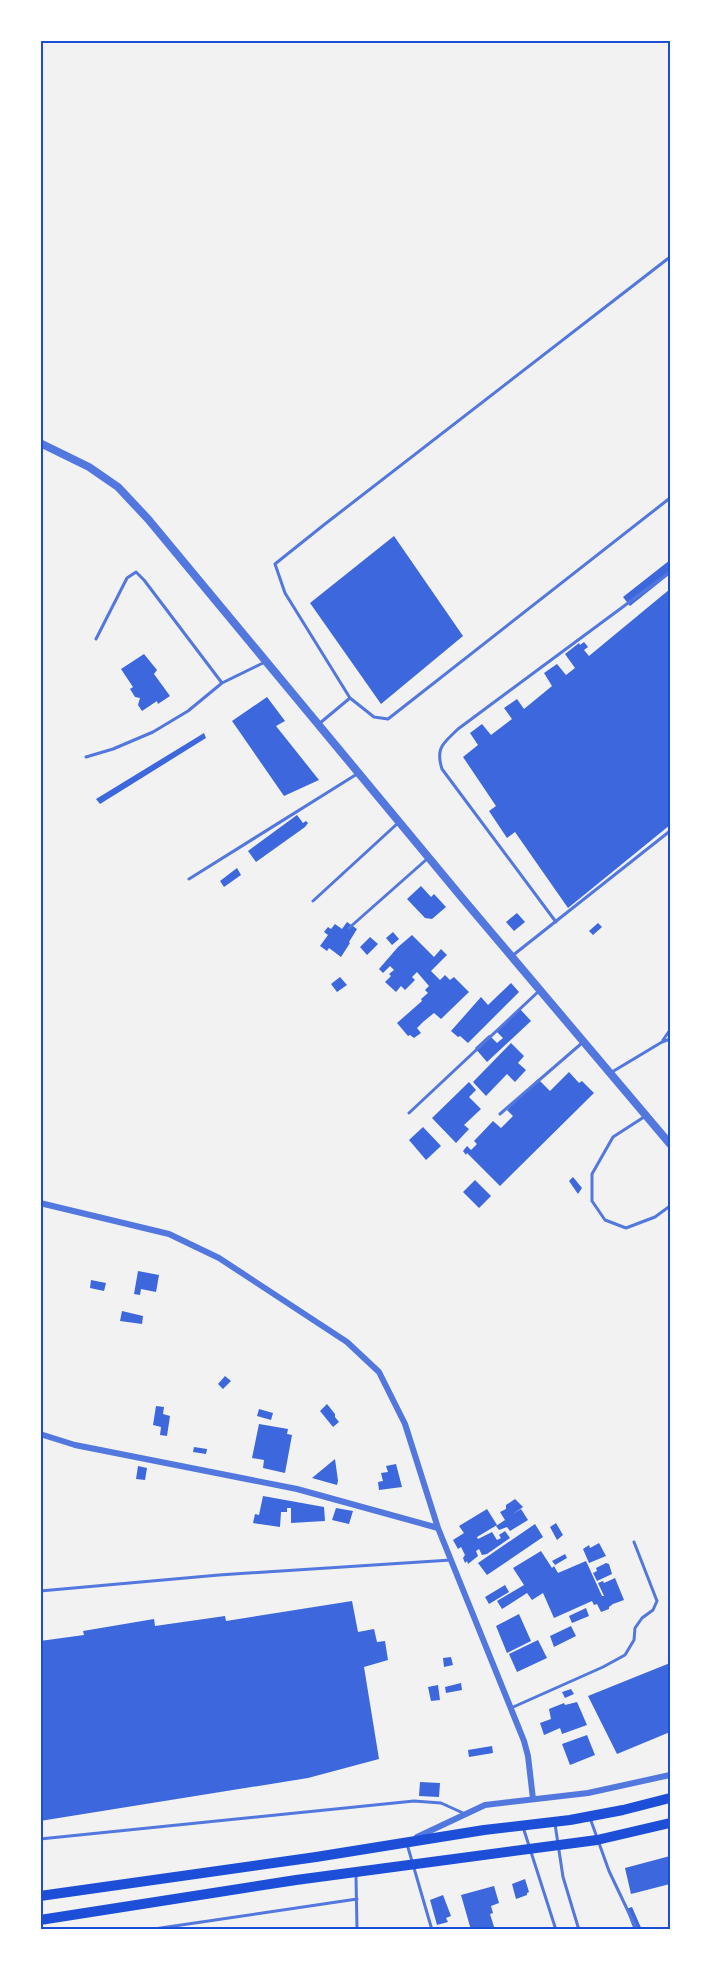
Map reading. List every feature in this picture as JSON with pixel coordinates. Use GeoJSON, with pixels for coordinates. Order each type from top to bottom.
{"type":"FeatureCollection","features":[{"type":"Feature","properties":{"kind":"highway"},"geometry":{"type":"LineString","coordinates":[[40,1896],[554,1822],[670,1798]]}},
{"type":"Feature","properties":{"kind":"highway"},"geometry":{"type":"LineString","coordinates":[[40,1920],[176,1897],[356,1871],[597,1840],[670,1823]]}},
{"type":"Feature","properties":{"kind":"street"},"geometry":{"type":"LineString","coordinates":[[40,443],[89,467],[118,487],[148,519],[670,1144]]}},
{"type":"Feature","properties":{"kind":"street"},"geometry":{"type":"LineString","coordinates":[[40,1203],[169,1234],[219,1258],[347,1342],[379,1372],[405,1424],[438,1528],[524,1741],[528,1756],[532,1799]]}},
{"type":"Feature","properties":{"kind":"street"},"geometry":{"type":"LineString","coordinates":[[40,1434],[75,1445],[297,1489],[438,1528]]}},
{"type":"Feature","properties":{"kind":"street"},"geometry":{"type":"LineString","coordinates":[[407,1842],[484,1805],[588,1793],[670,1775]]}},
{"type":"Feature","properties":{"kind":"lane"},"geometry":{"type":"LineString","coordinates":[[670,257],[275,564],[285,593],[350,698],[374,717],[388,719],[670,498]]}},
{"type":"Feature","properties":{"kind":"lane"},"geometry":{"type":"LineString","coordinates":[[96,639],[127,578],[136,572],[222,683]]}},
{"type":"Feature","properties":{"kind":"lane"},"geometry":{"type":"LineString","coordinates":[[556,922],[442,769],[438,756],[441,746],[458,729],[670,572]]}},
{"type":"Feature","properties":{"kind":"lane"},"geometry":{"type":"LineString","coordinates":[[86,757],[113,749],[153,732],[188,711],[222,683],[266,661]]}},
{"type":"Feature","properties":{"kind":"lane"},"geometry":{"type":"LineString","coordinates":[[318,724],[350,698]]}},
{"type":"Feature","properties":{"kind":"lane"},"geometry":{"type":"LineString","coordinates":[[189,879],[358,773]]}},
{"type":"Feature","properties":{"kind":"lane"},"geometry":{"type":"LineString","coordinates":[[313,902],[399,822]]}},
{"type":"Feature","properties":{"kind":"lane"},"geometry":{"type":"LineString","coordinates":[[512,957],[670,831]]}},
{"type":"Feature","properties":{"kind":"lane"},"geometry":{"type":"LineString","coordinates":[[350,928],[429,857]]}},
{"type":"Feature","properties":{"kind":"lane"},"geometry":{"type":"LineString","coordinates":[[409,1113],[540,990]]}},
{"type":"Feature","properties":{"kind":"lane"},"geometry":{"type":"LineString","coordinates":[[662,1042],[670,1030]]}},
{"type":"Feature","properties":{"kind":"lane"},"geometry":{"type":"LineString","coordinates":[[610,1073],[670,1039]]}},
{"type":"Feature","properties":{"kind":"lane"},"geometry":{"type":"LineString","coordinates":[[500,1114],[583,1042]]}},
{"type":"Feature","properties":{"kind":"lane"},"geometry":{"type":"LineString","coordinates":[[645,1116],[613,1137],[592,1174],[592,1201],[605,1220],[626,1228],[655,1216],[670,1206]]}},
{"type":"Feature","properties":{"kind":"lane"},"geometry":{"type":"LineString","coordinates":[[511,1708],[625,1655],[634,1640],[635,1628],[642,1618],[653,1610],[657,1601],[634,1542]]}},
{"type":"Feature","properties":{"kind":"lane"},"geometry":{"type":"LineString","coordinates":[[40,1591],[219,1575],[451,1560]]}},
{"type":"Feature","properties":{"kind":"lane"},"geometry":{"type":"LineString","coordinates":[[40,1839],[414,1801],[441,1803],[465,1814]]}},
{"type":"Feature","properties":{"kind":"lane"},"geometry":{"type":"LineString","coordinates":[[590,1816],[597,1840],[637,1929]]}},
{"type":"Feature","properties":{"kind":"lane"},"geometry":{"type":"LineString","coordinates":[[554,1822],[563,1877],[579,1929]]}},
{"type":"Feature","properties":{"kind":"lane"},"geometry":{"type":"LineString","coordinates":[[522,1826],[556,1929]]}},
{"type":"Feature","properties":{"kind":"lane"},"geometry":{"type":"LineString","coordinates":[[407,1842],[432,1929]]}},
{"type":"Feature","properties":{"kind":"lane"},"geometry":{"type":"LineString","coordinates":[[356,1871],[357,1929]]}},
{"type":"Feature","properties":{"kind":"lane"},"geometry":{"type":"LineString","coordinates":[[147,1929],[357,1899]]}},
{"type":"Feature","properties":{"kind":"building"},"geometry":{"type":"Polygon","coordinates":[[[394,536],[463,636],[381,704],[310,603],[394,536]]]}},
{"type":"Feature","properties":{"kind":"building"},"geometry":{"type":"Polygon","coordinates":[[[670,560],[670,574],[630,606],[623,597],[670,560]]]}},
{"type":"Feature","properties":{"kind":"building"},"geometry":{"type":"Polygon","coordinates":[[[670,589],[670,825],[568,908],[515,832],[507,838],[489,811],[496,806],[463,757],[478,745],[470,733],[482,724],[491,735],[512,719],[504,708],[517,699],[524,709],[552,686],[544,673],[557,664],[566,675],[575,668],[565,654],[579,643],[580,645],[584,642],[588,647],[584,650],[589,656],[670,589]]]}},
{"type":"Feature","properties":{"kind":"building"},"geometry":{"type":"Polygon","coordinates":[[[144,654],[157,670],[154,674],[170,696],[142,711],[138,705],[140,698],[135,697],[130,689],[133,687],[121,669],[144,654]]]}},
{"type":"Feature","properties":{"kind":"building"},"geometry":{"type":"Polygon","coordinates":[[[267,697],[285,721],[276,726],[319,780],[284,796],[232,721],[267,697]]]}},
{"type":"Feature","properties":{"kind":"building"},"geometry":{"type":"Polygon","coordinates":[[[204,733],[206,738],[100,804],[96,799],[204,733]]]}},
{"type":"Feature","properties":{"kind":"building"},"geometry":{"type":"Polygon","coordinates":[[[297,815],[303,823],[306,821],[308,823],[305,827],[256,862],[248,851],[297,815]]]}},
{"type":"Feature","properties":{"kind":"building"},"geometry":{"type":"Polygon","coordinates":[[[237,868],[241,875],[224,887],[220,881],[237,868]]]}},
{"type":"Feature","properties":{"kind":"building"},"geometry":{"type":"Polygon","coordinates":[[[421,886],[431,897],[434,894],[446,907],[432,919],[425,918],[407,899],[421,886]]]}},
{"type":"Feature","properties":{"kind":"building"},"geometry":{"type":"Polygon","coordinates":[[[517,913],[525,922],[514,931],[506,922],[517,913]]]}},
{"type":"Feature","properties":{"kind":"building"},"geometry":{"type":"Polygon","coordinates":[[[347,922],[357,929],[341,957],[329,948],[327,951],[320,946],[328,935],[324,932],[328,927],[331,929],[335,924],[342,929],[347,922]]]}},
{"type":"Feature","properties":{"kind":"building"},"geometry":{"type":"Polygon","coordinates":[[[598,923],[602,927],[593,935],[589,931],[598,923]]]}},
{"type":"Feature","properties":{"kind":"building"},"geometry":{"type":"Polygon","coordinates":[[[393,932],[399,939],[392,945],[386,938],[393,932]]]}},
{"type":"Feature","properties":{"kind":"building"},"geometry":{"type":"Polygon","coordinates":[[[412,935],[434,957],[441,949],[447,955],[431,971],[440,980],[445,975],[450,980],[454,977],[469,992],[441,1019],[434,1013],[423,1022],[417,1028],[421,1033],[414,1038],[408,1036],[397,1023],[422,1001],[421,999],[428,993],[425,990],[429,986],[417,972],[412,977],[415,980],[405,990],[401,986],[396,992],[385,982],[394,970],[390,966],[383,973],[379,969],[412,935]]]}},
{"type":"Feature","properties":{"kind":"building"},"geometry":{"type":"Polygon","coordinates":[[[370,937],[378,944],[367,955],[360,947],[370,937]]]}},
{"type":"Feature","properties":{"kind":"building"},"geometry":{"type":"Polygon","coordinates":[[[340,977],[347,985],[337,992],[331,984],[340,977]]]}},
{"type":"Feature","properties":{"kind":"building"},"geometry":{"type":"Polygon","coordinates":[[[511,983],[519,992],[468,1043],[451,1031],[481,997],[488,1005],[511,983]]]}},
{"type":"Feature","properties":{"kind":"building"},"geometry":{"type":"Polygon","coordinates":[[[520,1009],[531,1021],[487,1062],[475,1048],[489,1035],[497,1043],[503,1038],[497,1032],[520,1009]]]}},
{"type":"Feature","properties":{"kind":"building"},"geometry":{"type":"Polygon","coordinates":[[[511,1043],[524,1056],[518,1063],[526,1070],[515,1082],[507,1074],[486,1096],[473,1082],[511,1043]]]}},
{"type":"Feature","properties":{"kind":"building"},"geometry":{"type":"Polygon","coordinates":[[[569,1072],[579,1083],[582,1081],[594,1093],[500,1186],[463,1151],[467,1146],[471,1150],[477,1144],[474,1141],[493,1121],[501,1128],[513,1116],[507,1110],[538,1079],[550,1091],[569,1072]]]}},
{"type":"Feature","properties":{"kind":"building"},"geometry":{"type":"Polygon","coordinates":[[[469,1082],[476,1090],[469,1097],[481,1109],[464,1125],[469,1129],[456,1143],[432,1118],[469,1082]]]}},
{"type":"Feature","properties":{"kind":"building"},"geometry":{"type":"Polygon","coordinates":[[[423,1127],[441,1146],[426,1160],[409,1140],[423,1127]]]}},
{"type":"Feature","properties":{"kind":"building"},"geometry":{"type":"Polygon","coordinates":[[[573,1177],[582,1188],[578,1194],[569,1181],[573,1177]]]}},
{"type":"Feature","properties":{"kind":"building"},"geometry":{"type":"Polygon","coordinates":[[[475,1180],[491,1196],[479,1208],[463,1192],[475,1180]]]}},
{"type":"Feature","properties":{"kind":"building"},"geometry":{"type":"Polygon","coordinates":[[[138,1271],[159,1275],[156,1292],[141,1289],[140,1295],[134,1294],[138,1271]]]}},
{"type":"Feature","properties":{"kind":"building"},"geometry":{"type":"Polygon","coordinates":[[[91,1280],[106,1283],[104,1291],[90,1288],[91,1280]]]}},
{"type":"Feature","properties":{"kind":"building"},"geometry":{"type":"Polygon","coordinates":[[[122,1311],[143,1316],[142,1324],[120,1321],[122,1311]]]}},
{"type":"Feature","properties":{"kind":"building"},"geometry":{"type":"Polygon","coordinates":[[[225,1376],[231,1381],[223,1389],[218,1384],[225,1376]]]}},
{"type":"Feature","properties":{"kind":"building"},"geometry":{"type":"Polygon","coordinates":[[[327,1404],[339,1422],[333,1427],[320,1411],[327,1404]]]}},
{"type":"Feature","properties":{"kind":"building"},"geometry":{"type":"Polygon","coordinates":[[[156,1406],[164,1407],[163,1414],[170,1416],[167,1436],[160,1435],[161,1427],[153,1425],[156,1406]]]}},
{"type":"Feature","properties":{"kind":"building"},"geometry":{"type":"Polygon","coordinates":[[[259,1409],[273,1413],[271,1420],[257,1416],[259,1409]]]}},
{"type":"Feature","properties":{"kind":"building"},"geometry":{"type":"Polygon","coordinates":[[[259,1424],[288,1429],[287,1434],[292,1435],[285,1473],[263,1468],[264,1460],[252,1458],[259,1424]]]}},
{"type":"Feature","properties":{"kind":"building"},"geometry":{"type":"Polygon","coordinates":[[[194,1447],[207,1449],[206,1454],[193,1452],[194,1447]]]}},
{"type":"Feature","properties":{"kind":"building"},"geometry":{"type":"Polygon","coordinates":[[[335,1459],[337,1485],[312,1478],[335,1459]]]}},
{"type":"Feature","properties":{"kind":"building"},"geometry":{"type":"Polygon","coordinates":[[[396,1464],[402,1487],[379,1490],[378,1482],[383,1481],[381,1473],[388,1472],[386,1466],[396,1464]]]}},
{"type":"Feature","properties":{"kind":"building"},"geometry":{"type":"Polygon","coordinates":[[[138,1466],[147,1468],[145,1480],[136,1479],[138,1466]]]}},
{"type":"Feature","properties":{"kind":"building"},"geometry":{"type":"Polygon","coordinates":[[[263,1496],[324,1507],[325,1521],[291,1523],[291,1508],[287,1508],[287,1512],[281,1512],[280,1527],[253,1523],[255,1514],[259,1515],[263,1496]]]}},
{"type":"Feature","properties":{"kind":"building"},"geometry":{"type":"Polygon","coordinates":[[[515,1499],[523,1507],[513,1514],[521,1509],[528,1520],[510,1531],[507,1527],[499,1530],[496,1526],[505,1520],[500,1512],[515,1499]]]}},
{"type":"Feature","properties":{"kind":"building"},"geometry":{"type":"Polygon","coordinates":[[[336,1508],[353,1511],[349,1524],[332,1520],[336,1508]]]}},
{"type":"Feature","properties":{"kind":"building"},"geometry":{"type":"Polygon","coordinates":[[[487,1509],[497,1525],[477,1537],[478,1539],[492,1532],[497,1540],[501,1538],[499,1535],[505,1531],[510,1538],[487,1554],[482,1555],[479,1549],[476,1551],[478,1556],[468,1564],[467,1561],[465,1563],[463,1558],[465,1555],[461,1547],[458,1549],[453,1540],[464,1533],[459,1526],[487,1509]]]}},
{"type":"Feature","properties":{"kind":"building"},"geometry":{"type":"Polygon","coordinates":[[[556,1523],[563,1535],[557,1540],[550,1527],[556,1523]]]}},
{"type":"Feature","properties":{"kind":"building"},"geometry":{"type":"Polygon","coordinates":[[[535,1524],[543,1537],[487,1575],[478,1563],[535,1524]]]}},
{"type":"Feature","properties":{"kind":"building"},"geometry":{"type":"Polygon","coordinates":[[[599,1543],[606,1556],[589,1563],[583,1549],[599,1543]]]}},
{"type":"Feature","properties":{"kind":"building"},"geometry":{"type":"Polygon","coordinates":[[[541,1551],[558,1573],[586,1561],[602,1596],[604,1596],[598,1583],[615,1578],[624,1600],[601,1612],[597,1604],[594,1605],[592,1601],[554,1618],[543,1593],[532,1600],[527,1593],[502,1609],[497,1601],[524,1585],[513,1568],[541,1551]]]}},
{"type":"Feature","properties":{"kind":"building"},"geometry":{"type":"Polygon","coordinates":[[[565,1554],[567,1558],[555,1565],[552,1561],[565,1554]]]}},
{"type":"Feature","properties":{"kind":"building"},"geometry":{"type":"Polygon","coordinates":[[[606,1563],[609,1564],[612,1574],[597,1581],[593,1573],[597,1571],[596,1568],[606,1563]]]}},
{"type":"Feature","properties":{"kind":"building"},"geometry":{"type":"Polygon","coordinates":[[[505,1585],[509,1592],[489,1604],[485,1597],[505,1585]]]}},
{"type":"Feature","properties":{"kind":"building"},"geometry":{"type":"Polygon","coordinates":[[[352,1601],[358,1632],[374,1629],[377,1642],[385,1641],[388,1660],[364,1667],[379,1759],[308,1778],[40,1821],[40,1641],[84,1635],[83,1631],[154,1619],[155,1626],[225,1616],[226,1621],[352,1601]]]}},
{"type":"Feature","properties":{"kind":"building"},"geometry":{"type":"Polygon","coordinates":[[[586,1608],[589,1616],[572,1623],[569,1616],[586,1608]]]}},
{"type":"Feature","properties":{"kind":"building"},"geometry":{"type":"Polygon","coordinates":[[[519,1614],[531,1641],[507,1653],[496,1626],[519,1614]]]}},
{"type":"Feature","properties":{"kind":"building"},"geometry":{"type":"Polygon","coordinates":[[[571,1626],[576,1636],[554,1647],[550,1636],[571,1626]]]}},
{"type":"Feature","properties":{"kind":"building"},"geometry":{"type":"Polygon","coordinates":[[[538,1640],[547,1658],[517,1672],[509,1654],[538,1640]]]}},
{"type":"Feature","properties":{"kind":"building"},"geometry":{"type":"Polygon","coordinates":[[[451,1657],[453,1665],[444,1667],[443,1658],[451,1657]]]}},
{"type":"Feature","properties":{"kind":"building"},"geometry":{"type":"Polygon","coordinates":[[[670,1663],[670,1732],[617,1754],[588,1696],[670,1663]]]}},
{"type":"Feature","properties":{"kind":"building"},"geometry":{"type":"Polygon","coordinates":[[[461,1683],[462,1690],[446,1693],[445,1687],[461,1683]]]}},
{"type":"Feature","properties":{"kind":"building"},"geometry":{"type":"Polygon","coordinates":[[[438,1685],[440,1700],[431,1701],[428,1687],[438,1685]]]}},
{"type":"Feature","properties":{"kind":"building"},"geometry":{"type":"Polygon","coordinates":[[[571,1689],[574,1694],[565,1698],[562,1692],[571,1689]]]}},
{"type":"Feature","properties":{"kind":"building"},"geometry":{"type":"Polygon","coordinates":[[[577,1702],[587,1725],[562,1734],[560,1728],[544,1735],[540,1723],[551,1719],[549,1709],[564,1703],[565,1705],[577,1702]]]}},
{"type":"Feature","properties":{"kind":"building"},"geometry":{"type":"Polygon","coordinates":[[[587,1735],[595,1755],[570,1765],[562,1744],[587,1735]]]}},
{"type":"Feature","properties":{"kind":"building"},"geometry":{"type":"Polygon","coordinates":[[[492,1746],[493,1753],[469,1757],[468,1750],[492,1746]]]}},
{"type":"Feature","properties":{"kind":"building"},"geometry":{"type":"Polygon","coordinates":[[[420,1782],[440,1783],[439,1797],[419,1796],[420,1782]]]}},
{"type":"Feature","properties":{"kind":"building"},"geometry":{"type":"Polygon","coordinates":[[[670,1856],[670,1884],[631,1894],[625,1868],[670,1856]]]}},
{"type":"Feature","properties":{"kind":"building"},"geometry":{"type":"Polygon","coordinates":[[[525,1879],[529,1892],[516,1899],[512,1884],[525,1879]]]}},
{"type":"Feature","properties":{"kind":"building"},"geometry":{"type":"Polygon","coordinates":[[[494,1886],[499,1903],[491,1906],[493,1913],[490,1914],[495,1930],[471,1930],[461,1895],[494,1886]]]}},
{"type":"Feature","properties":{"kind":"building"},"geometry":{"type":"Polygon","coordinates":[[[443,1895],[451,1916],[446,1918],[448,1922],[437,1925],[430,1900],[443,1895]]]}},
{"type":"Feature","properties":{"kind":"building"},"geometry":{"type":"Polygon","coordinates":[[[632,1907],[642,1930],[634,1930],[626,1909],[632,1907]]]}}]}
